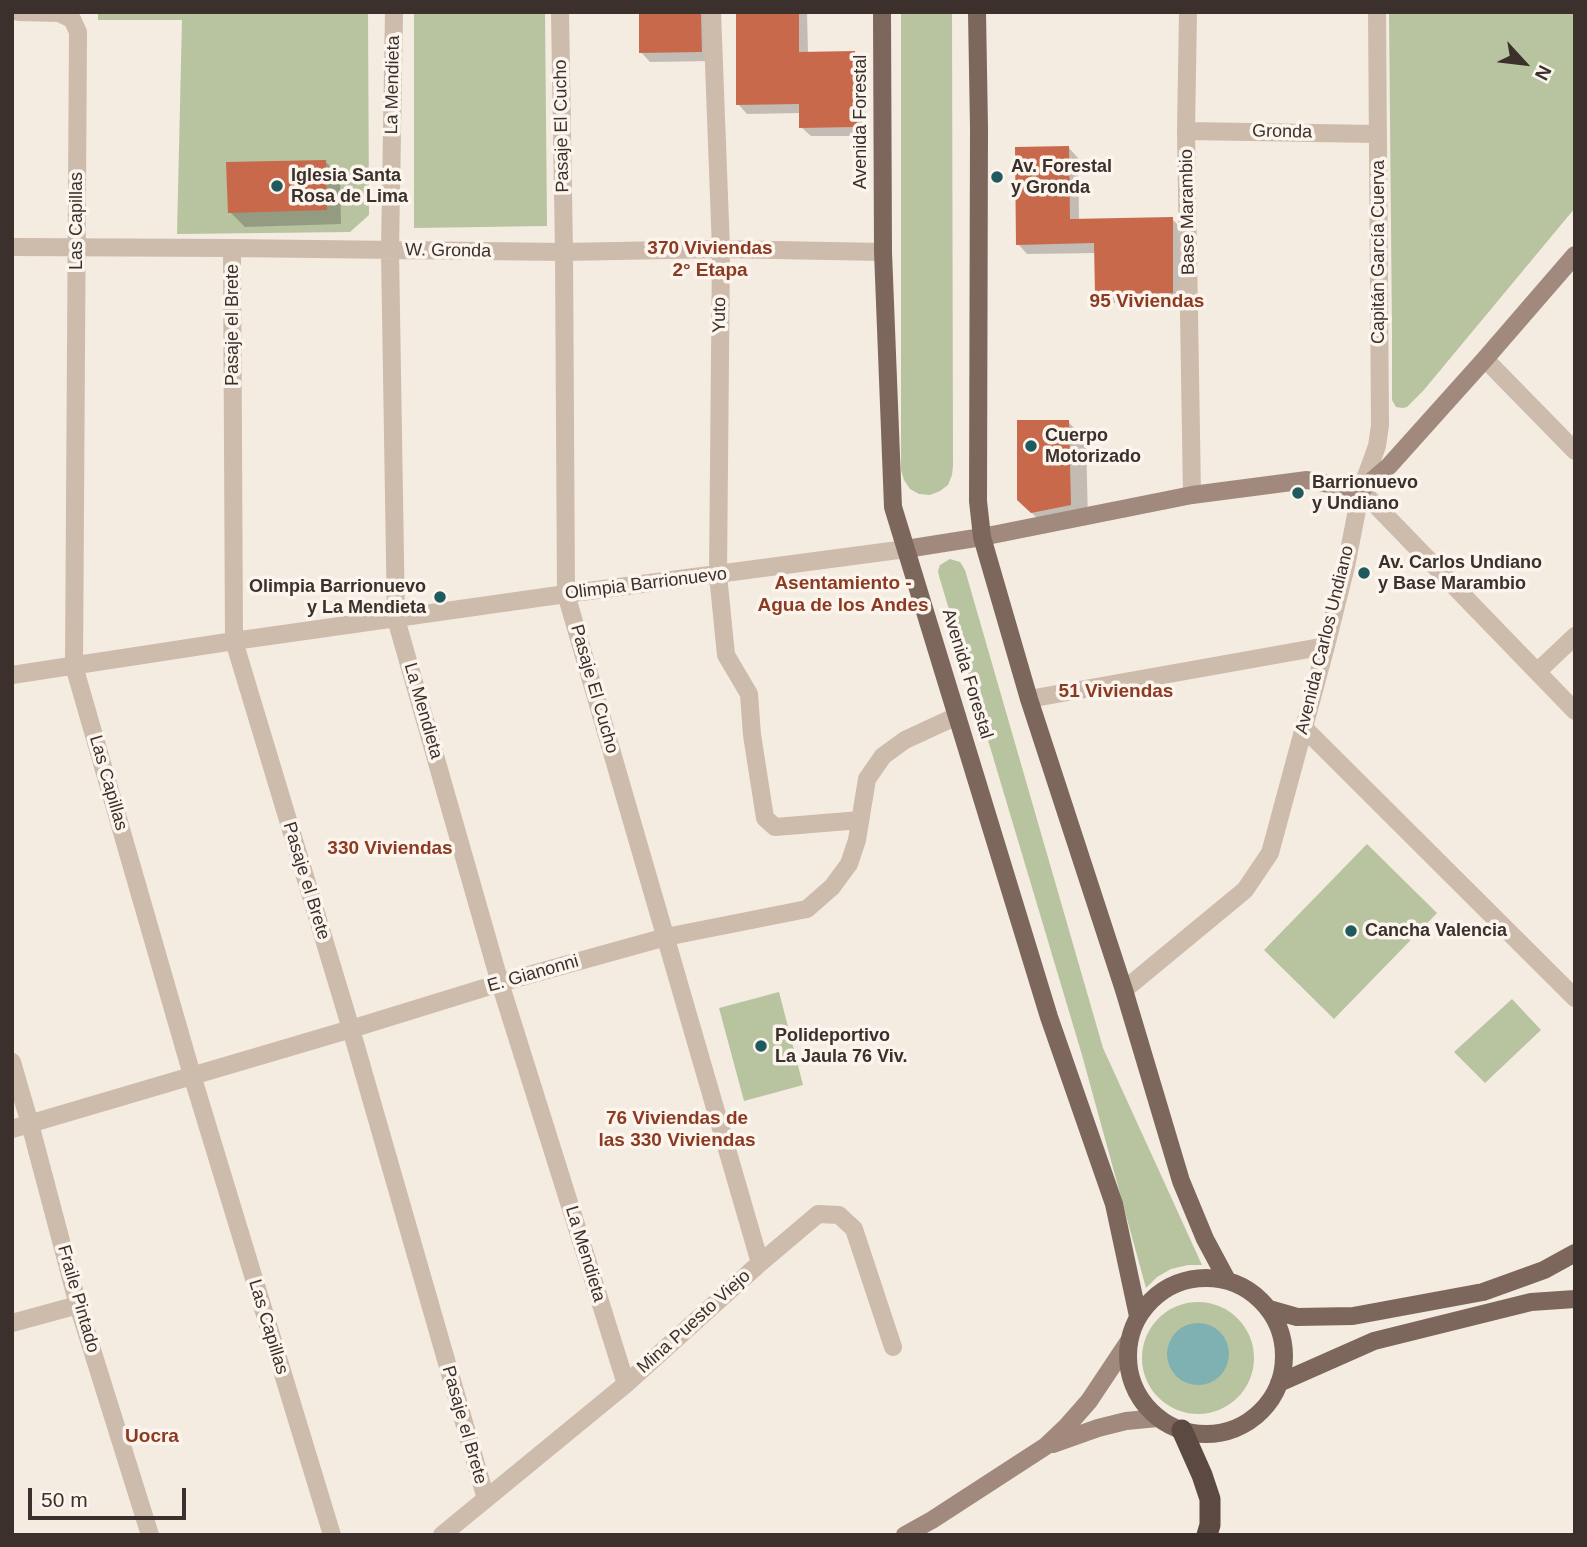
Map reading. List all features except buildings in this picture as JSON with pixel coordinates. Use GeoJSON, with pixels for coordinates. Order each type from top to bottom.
{"type":"FeatureCollection","features":[{"type":"Feature","properties":{"kind":"highway"},"geometry":{"type":"LineString","coordinates":[[1182,1430],[1210,1499],[1210,1525],[1206,1535]]}},
{"type":"Feature","properties":{"kind":"main road","name":"Avenida Forestal"},"geometry":{"type":"LineString","coordinates":[[882,12],[883,251],[893,507],[1049,1017],[1114,1204],[1138,1316]]}},
{"type":"Feature","properties":{"kind":"main road"},"geometry":{"type":"LineString","coordinates":[[977,12],[978,501],[982,537],[1029,699],[1124,990],[1181,1181],[1205,1239],[1227,1280]]}},
{"type":"Feature","properties":{"kind":"main road"},"geometry":{"type":"LineString","coordinates":[[1269,1309],[1297,1317],[1353,1316],[1483,1292],[1544,1270],[1575,1253]]}},
{"type":"Feature","properties":{"kind":"main road"},"geometry":{"type":"LineString","coordinates":[[1202,1277],[1227,1280],[1251,1291],[1269,1309],[1281,1332],[1284,1358],[1279,1383],[1266,1406],[1247,1423],[1223,1433],[1197,1434],[1172,1427],[1151,1412],[1136,1391],[1128,1367],[1129,1341],[1138,1316],[1154,1296],[1176,1283],[1202,1277]]}},
{"type":"Feature","properties":{"kind":"main road"},"geometry":{"type":"LineString","coordinates":[[1279,1383],[1374,1341],[1531,1302],[1575,1299]]}},
{"type":"Feature","properties":{"kind":"street"},"geometry":{"type":"LineString","coordinates":[[18,12],[59,13]]}},
{"type":"Feature","properties":{"kind":"street","name":"La Mendieta"},"geometry":{"type":"LineString","coordinates":[[394,12],[390,251],[396,619],[500,982],[626,1384]]}},
{"type":"Feature","properties":{"kind":"street","name":"Pasaje El Cucho"},"geometry":{"type":"LineString","coordinates":[[560,12],[566,594],[760,1263]]}},
{"type":"Feature","properties":{"kind":"street","name":"Yuto"},"geometry":{"type":"LineString","coordinates":[[712,12],[721,249],[718,575],[726,655],[749,694],[752,735],[765,818],[775,827],[860,820]]}},
{"type":"Feature","properties":{"kind":"street","name":"Base Marambio"},"geometry":{"type":"LineString","coordinates":[[1188,12],[1186,131],[1192,495]]}},
{"type":"Feature","properties":{"kind":"street","name":"Capitán García Cuerva"},"geometry":{"type":"LineString","coordinates":[[1362,490],[1377,446],[1380,425],[1377,12]]}},
{"type":"Feature","properties":{"kind":"street","name":"Las Capillas"},"geometry":{"type":"LineString","coordinates":[[59,13],[72,19],[78,32],[74,666],[192,1075],[332,1535]]}},
{"type":"Feature","properties":{"kind":"street","name":"Gronda"},"geometry":{"type":"LineString","coordinates":[[1186,131],[1378,134]]}},
{"type":"Feature","properties":{"kind":"street","name":"W. Gronda"},"geometry":{"type":"LineString","coordinates":[[12,247],[564,253],[721,249],[883,251]]}},
{"type":"Feature","properties":{"kind":"street","name":"Pasaje el Brete"},"geometry":{"type":"LineString","coordinates":[[232,248],[233,641],[351,1029],[486,1499]]}},
{"type":"Feature","properties":{"kind":"street"},"geometry":{"type":"LineString","coordinates":[[1575,255],[1389,466],[1362,490],[1575,711]]}},
{"type":"Feature","properties":{"kind":"street"},"geometry":{"type":"LineString","coordinates":[[1485,359],[1575,451]]}},
{"type":"Feature","properties":{"kind":"street","name":"Olimpia Barrionuevo"},"geometry":{"type":"LineString","coordinates":[[12,675],[566,594],[906,549],[982,537],[1192,495],[1307,480],[1362,490]]}},
{"type":"Feature","properties":{"kind":"street","name":"Avenida Carlos Undiano"},"geometry":{"type":"LineString","coordinates":[[1124,990],[1245,890],[1270,853],[1326,646],[1362,490]]}},
{"type":"Feature","properties":{"kind":"street"},"geometry":{"type":"LineString","coordinates":[[1537,672],[1575,636]]}},
{"type":"Feature","properties":{"kind":"street"},"geometry":{"type":"LineString","coordinates":[[1029,699],[1326,646]]}},
{"type":"Feature","properties":{"kind":"street","name":"E. Gianonni"},"geometry":{"type":"LineString","coordinates":[[12,1129],[500,982],[666,937],[807,909],[832,887],[849,864],[857,840],[867,779],[883,756],[905,740],[957,716]]}},
{"type":"Feature","properties":{"kind":"street"},"geometry":{"type":"LineString","coordinates":[[1304,728],[1575,998]]}},
{"type":"Feature","properties":{"kind":"street","name":"Fraile Pintado"},"geometry":{"type":"LineString","coordinates":[[12,1062],[78,1305],[150,1535]]}},
{"type":"Feature","properties":{"kind":"street","name":"Mina Puesto Viejo"},"geometry":{"type":"LineString","coordinates":[[442,1535],[626,1384],[818,1214],[839,1214],[854,1229],[893,1347]]}},
{"type":"Feature","properties":{"kind":"street"},"geometry":{"type":"LineString","coordinates":[[12,1323],[78,1305]]}},
{"type":"Feature","properties":{"kind":"street"},"geometry":{"type":"LineString","coordinates":[[905,1535],[1046,1446],[1089,1401],[1129,1341]]}},
{"type":"Feature","properties":{"kind":"street"},"geometry":{"type":"LineString","coordinates":[[1046,1446],[1098,1428],[1126,1421],[1158,1418]]}},
{"type":"Feature","properties":{"kind":"green space"},"geometry":{"type":"Polygon","coordinates":[[[98,12],[368,12],[369,215],[350,232],[177,234],[182,20],[98,20],[98,12]]]}},
{"type":"Feature","properties":{"kind":"green space"},"geometry":{"type":"Polygon","coordinates":[[[414,12],[545,12],[547,226],[414,228],[414,12]]]}},
{"type":"Feature","properties":{"kind":"green space"},"geometry":{"type":"Polygon","coordinates":[[[901,12],[952,12],[953,466],[948,485],[930,495],[919,494],[910,489],[901,470],[901,12]]]}},
{"type":"Feature","properties":{"kind":"green space"},"geometry":{"type":"Polygon","coordinates":[[[1389,12],[1575,12],[1575,208],[1423,391],[1403,408],[1396,407],[1392,400],[1389,12]]]}},
{"type":"Feature","properties":{"kind":"green space"},"geometry":{"type":"Polygon","coordinates":[[[950,559],[960,562],[965,570],[1103,1048],[1202,1265],[1171,1269],[1157,1277],[1146,1288],[1082,1055],[939,576],[940,565],[950,559]]]}},
{"type":"Feature","properties":{"kind":"green space","name":"Cancha Valencia"},"geometry":{"type":"Polygon","coordinates":[[[1367,844],[1437,913],[1334,1019],[1264,950],[1367,844]]]}},
{"type":"Feature","properties":{"kind":"green space","name":"Polideportivo La Jaula 76 Viv."},"geometry":{"type":"Polygon","coordinates":[[[779,992],[803,1085],[744,1101],[719,1008],[779,992]]]}},
{"type":"Feature","properties":{"kind":"green space"},"geometry":{"type":"Polygon","coordinates":[[[1512,999],[1541,1030],[1485,1083],[1454,1052],[1512,999]]]}},
{"type":"Feature","properties":{"kind":"green space"},"geometry":{"type":"Polygon","coordinates":[[[1198,1302],[1219,1307],[1237,1319],[1249,1337],[1254,1358],[1249,1379],[1237,1397],[1219,1409],[1198,1414],[1177,1409],[1159,1397],[1147,1379],[1142,1358],[1147,1337],[1159,1319],[1177,1307],[1198,1302]]]}},
{"type":"Feature","properties":{"kind":"water"},"geometry":{"type":"Polygon","coordinates":[[[1192,1323],[1204,1323],[1220,1332],[1227,1342],[1227,1366],[1220,1376],[1204,1385],[1192,1385],[1181,1380],[1172,1371],[1167,1360],[1167,1348],[1172,1337],[1181,1328],[1192,1323]]]}},
{"type":"Feature","properties":{"kind":"place","name":"Av. Forestal y Gronda"},"geometry":{"type":"Point","coordinates":[997,177]}},
{"type":"Feature","properties":{"kind":"place","name":"Iglesia Santa Rosa de Lima"},"geometry":{"type":"Point","coordinates":[277,186]}},
{"type":"Feature","properties":{"kind":"place","name":"Cuerpo Motorizado"},"geometry":{"type":"Point","coordinates":[1031,446]}},
{"type":"Feature","properties":{"kind":"place","name":"Barrionuevo y Undiano"},"geometry":{"type":"Point","coordinates":[1298,493]}},
{"type":"Feature","properties":{"kind":"place","name":"Av. Carlos Undiano y Base Marambio"},"geometry":{"type":"Point","coordinates":[1364,573]}},
{"type":"Feature","properties":{"kind":"place","name":"Olimpia Barrionuevo y La Mendieta"},"geometry":{"type":"Point","coordinates":[440,597]}},
{"type":"Feature","properties":{"kind":"place","name":"Cancha Valencia"},"geometry":{"type":"Point","coordinates":[1351,931]}},
{"type":"Feature","properties":{"kind":"place","name":"Polideportivo La Jaula 76 Viv."},"geometry":{"type":"Point","coordinates":[761,1046]}},
{"type":"Feature","properties":{"kind":"district","name":"370 Viviendas 2° Etapa"},"geometry":{"type":"Point","coordinates":[710,260]}},
{"type":"Feature","properties":{"kind":"district","name":"95 Viviendas"},"geometry":{"type":"Point","coordinates":[1147,302]}},
{"type":"Feature","properties":{"kind":"district","name":"Asentamiento - Agua de los Andes"},"geometry":{"type":"Point","coordinates":[843,595]}},
{"type":"Feature","properties":{"kind":"district","name":"51 Viviendas"},"geometry":{"type":"Point","coordinates":[1116,692]}},
{"type":"Feature","properties":{"kind":"district","name":"330 Viviendas"},"geometry":{"type":"Point","coordinates":[390,849]}},
{"type":"Feature","properties":{"kind":"district","name":"76 Viviendas de las 330 Viviendas"},"geometry":{"type":"Point","coordinates":[677,1130]}},
{"type":"Feature","properties":{"kind":"district","name":"Uocra"},"geometry":{"type":"Point","coordinates":[152,1437]}}]}
